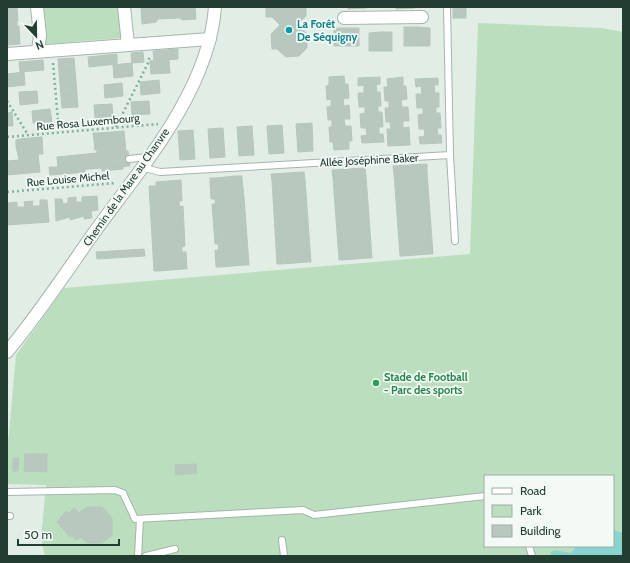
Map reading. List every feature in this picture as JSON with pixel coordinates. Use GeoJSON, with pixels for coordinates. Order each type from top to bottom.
{"type":"FeatureCollection","features":[{"type":"Feature","properties":{"kind":"street"},"geometry":{"type":"LineString","coordinates":[[37,7],[40,35],[38,51]]}},
{"type":"Feature","properties":{"kind":"street"},"geometry":{"type":"LineString","coordinates":[[124,7],[128,44]]}},
{"type":"Feature","properties":{"kind":"street","name":"Chemin de la Mare au Chanvre"},"geometry":{"type":"LineString","coordinates":[[7,352],[145,162],[181,106],[193,82],[210,39],[214,7]]}},
{"type":"Feature","properties":{"kind":"street"},"geometry":{"type":"LineString","coordinates":[[344,18],[384,12],[422,17]]}},
{"type":"Feature","properties":{"kind":"street"},"geometry":{"type":"LineString","coordinates":[[7,54],[152,42],[210,39]]}},
{"type":"Feature","properties":{"kind":"lane"},"geometry":{"type":"LineString","coordinates":[[447,7],[450,155],[455,241]]}},
{"type":"Feature","properties":{"kind":"lane","name":"Allée Joséphine Baker"},"geometry":{"type":"LineString","coordinates":[[145,162],[160,172],[450,155]]}},
{"type":"Feature","properties":{"kind":"lane"},"geometry":{"type":"LineString","coordinates":[[129,159],[145,162]]}},
{"type":"Feature","properties":{"kind":"lane"},"geometry":{"type":"LineString","coordinates":[[7,492],[115,490],[123,493],[135,519],[303,510],[314,514],[484,496]]}},
{"type":"Feature","properties":{"kind":"lane"},"geometry":{"type":"LineString","coordinates":[[138,556],[140,519]]}},
{"type":"Feature","properties":{"kind":"lane"},"geometry":{"type":"LineString","coordinates":[[282,540],[284,556]]}},
{"type":"Feature","properties":{"kind":"lane"},"geometry":{"type":"LineString","coordinates":[[146,556],[175,548]]}},
{"type":"Feature","properties":{"kind":"path"},"geometry":{"type":"LineString","coordinates":[[116,127],[148,63],[152,42]]}},
{"type":"Feature","properties":{"kind":"path"},"geometry":{"type":"LineString","coordinates":[[52,50],[59,132]]}},
{"type":"Feature","properties":{"kind":"path"},"geometry":{"type":"LineString","coordinates":[[7,101],[28,135]]}},
{"type":"Feature","properties":{"kind":"path","name":"Rue Rosa Luxembourg"},"geometry":{"type":"LineString","coordinates":[[7,136],[170,123]]}},
{"type":"Feature","properties":{"kind":"path","name":"Rue Louise Michel"},"geometry":{"type":"LineString","coordinates":[[7,192],[131,181]]}},
{"type":"Feature","properties":{"kind":"green space"},"geometry":{"type":"Polygon","coordinates":[[[42,7],[118,7],[121,38],[45,44],[42,7]]]}},
{"type":"Feature","properties":{"kind":"green space"},"geometry":{"type":"Polygon","coordinates":[[[478,23],[601,28],[623,32],[623,540],[604,556],[45,556],[41,539],[46,485],[7,484],[7,455],[16,355],[64,288],[470,254],[478,23]]]}},
{"type":"Feature","properties":{"kind":"water"},"geometry":{"type":"Polygon","coordinates":[[[614,530],[623,533],[623,556],[552,556],[550,552],[556,550],[570,553],[574,550],[574,547],[614,547],[614,530]]]}},
{"type":"Feature","properties":{"kind":"building"},"geometry":{"type":"Polygon","coordinates":[[[141,7],[195,7],[196,19],[158,19],[156,22],[142,24],[141,7]]]}},
{"type":"Feature","properties":{"kind":"building","name":"La Forêt De Séquigny"},"geometry":{"type":"Polygon","coordinates":[[[266,7],[306,7],[306,16],[298,24],[307,34],[307,48],[299,56],[286,57],[277,49],[272,49],[271,34],[280,25],[272,17],[266,17],[266,7]]]}},
{"type":"Feature","properties":{"kind":"building"},"geometry":{"type":"Polygon","coordinates":[[[348,7],[367,7],[367,8],[348,9],[348,7]]]}},
{"type":"Feature","properties":{"kind":"building"},"geometry":{"type":"Polygon","coordinates":[[[396,7],[415,7],[415,8],[396,9],[396,7]]]}},
{"type":"Feature","properties":{"kind":"building"},"geometry":{"type":"Polygon","coordinates":[[[453,7],[466,7],[466,15],[453,15],[453,7]]]}},
{"type":"Feature","properties":{"kind":"building"},"geometry":{"type":"Polygon","coordinates":[[[17,8],[18,21],[7,22],[7,9],[17,8]]]}},
{"type":"Feature","properties":{"kind":"building"},"geometry":{"type":"Polygon","coordinates":[[[453,15],[466,15],[466,18],[453,18],[453,15]]]}},
{"type":"Feature","properties":{"kind":"building"},"geometry":{"type":"Polygon","coordinates":[[[17,21],[17,26],[7,27],[7,22],[17,21]]]}},
{"type":"Feature","properties":{"kind":"building"},"geometry":{"type":"Polygon","coordinates":[[[19,26],[20,44],[7,45],[7,27],[19,26]]]}},
{"type":"Feature","properties":{"kind":"building"},"geometry":{"type":"Polygon","coordinates":[[[404,27],[417,27],[417,46],[404,46],[404,27]]]}},
{"type":"Feature","properties":{"kind":"building"},"geometry":{"type":"Polygon","coordinates":[[[417,27],[430,28],[430,46],[417,46],[417,27]]]}},
{"type":"Feature","properties":{"kind":"building"},"geometry":{"type":"Polygon","coordinates":[[[334,28],[346,28],[347,46],[334,46],[334,28]]]}},
{"type":"Feature","properties":{"kind":"building"},"geometry":{"type":"Polygon","coordinates":[[[346,28],[359,28],[359,46],[347,46],[346,28]]]}},
{"type":"Feature","properties":{"kind":"building"},"geometry":{"type":"Polygon","coordinates":[[[381,32],[381,51],[369,51],[369,33],[381,32]]]}},
{"type":"Feature","properties":{"kind":"building"},"geometry":{"type":"Polygon","coordinates":[[[381,32],[392,32],[392,51],[381,51],[381,32]]]}},
{"type":"Feature","properties":{"kind":"building"},"geometry":{"type":"Polygon","coordinates":[[[178,49],[178,59],[154,61],[153,51],[178,49]]]}},
{"type":"Feature","properties":{"kind":"building"},"geometry":{"type":"Polygon","coordinates":[[[143,52],[144,62],[132,63],[131,53],[143,52]]]}},
{"type":"Feature","properties":{"kind":"building"},"geometry":{"type":"Polygon","coordinates":[[[117,54],[117,64],[89,67],[88,57],[117,54]]]}},
{"type":"Feature","properties":{"kind":"building"},"geometry":{"type":"Polygon","coordinates":[[[74,58],[75,70],[59,72],[58,59],[74,58]]]}},
{"type":"Feature","properties":{"kind":"building"},"geometry":{"type":"Polygon","coordinates":[[[43,60],[44,70],[20,72],[19,62],[43,60]]]}},
{"type":"Feature","properties":{"kind":"building"},"geometry":{"type":"Polygon","coordinates":[[[169,60],[170,73],[151,74],[150,61],[169,60]]]}},
{"type":"Feature","properties":{"kind":"building"},"geometry":{"type":"Polygon","coordinates":[[[132,63],[133,76],[114,78],[113,65],[132,63]]]}},
{"type":"Feature","properties":{"kind":"building"},"geometry":{"type":"Polygon","coordinates":[[[75,70],[76,82],[60,84],[59,72],[75,70]]]}},
{"type":"Feature","properties":{"kind":"building"},"geometry":{"type":"Polygon","coordinates":[[[24,72],[25,85],[7,87],[7,74],[24,72]]]}},
{"type":"Feature","properties":{"kind":"building"},"geometry":{"type":"Polygon","coordinates":[[[344,76],[345,84],[348,84],[349,98],[343,99],[344,106],[349,105],[350,119],[344,119],[345,126],[351,126],[352,141],[349,141],[349,149],[334,150],[333,142],[330,142],[329,127],[332,127],[332,120],[328,120],[327,107],[331,106],[331,99],[327,100],[326,86],[329,85],[329,77],[344,76]]]}},
{"type":"Feature","properties":{"kind":"building"},"geometry":{"type":"Polygon","coordinates":[[[380,77],[380,84],[376,85],[377,92],[380,92],[381,106],[378,106],[378,112],[382,112],[383,127],[379,127],[379,134],[383,134],[384,142],[362,143],[361,136],[367,135],[366,128],[361,128],[360,114],[365,113],[365,107],[359,107],[358,93],[364,93],[364,85],[358,86],[358,78],[380,77]]]}},
{"type":"Feature","properties":{"kind":"building"},"geometry":{"type":"Polygon","coordinates":[[[403,77],[403,86],[406,86],[407,99],[401,100],[402,107],[408,107],[409,121],[403,121],[403,128],[409,127],[410,145],[388,146],[387,129],[391,129],[390,122],[386,122],[385,108],[389,108],[389,101],[385,101],[384,87],[388,87],[387,79],[403,77]]]}},
{"type":"Feature","properties":{"kind":"building"},"geometry":{"type":"Polygon","coordinates":[[[438,78],[438,85],[434,85],[435,93],[439,93],[439,107],[436,107],[436,113],[440,113],[441,128],[437,128],[438,135],[441,135],[442,143],[420,144],[419,137],[425,136],[424,129],[419,129],[418,115],[423,114],[423,108],[417,108],[416,94],[422,94],[421,86],[416,87],[415,79],[438,78]]]}},
{"type":"Feature","properties":{"kind":"building"},"geometry":{"type":"Polygon","coordinates":[[[159,80],[160,93],[141,95],[140,82],[159,80]]]}},
{"type":"Feature","properties":{"kind":"building"},"geometry":{"type":"Polygon","coordinates":[[[76,82],[77,94],[61,96],[60,84],[76,82]]]}},
{"type":"Feature","properties":{"kind":"building"},"geometry":{"type":"Polygon","coordinates":[[[122,83],[123,96],[105,98],[104,85],[122,83]]]}},
{"type":"Feature","properties":{"kind":"building"},"geometry":{"type":"Polygon","coordinates":[[[37,91],[38,103],[20,105],[19,92],[37,91]]]}},
{"type":"Feature","properties":{"kind":"building"},"geometry":{"type":"Polygon","coordinates":[[[77,94],[78,107],[62,108],[61,96],[77,94]]]}},
{"type":"Feature","properties":{"kind":"building"},"geometry":{"type":"Polygon","coordinates":[[[149,101],[150,114],[132,115],[131,102],[149,101]]]}},
{"type":"Feature","properties":{"kind":"building"},"geometry":{"type":"Polygon","coordinates":[[[112,104],[113,117],[95,118],[94,105],[112,104]]]}},
{"type":"Feature","properties":{"kind":"building"},"geometry":{"type":"Polygon","coordinates":[[[50,109],[52,122],[33,123],[32,111],[50,109]]]}},
{"type":"Feature","properties":{"kind":"building"},"geometry":{"type":"Polygon","coordinates":[[[12,112],[13,126],[7,126],[7,113],[12,112]]]}},
{"type":"Feature","properties":{"kind":"building"},"geometry":{"type":"Polygon","coordinates":[[[312,123],[313,151],[298,152],[296,124],[312,123]]]}},
{"type":"Feature","properties":{"kind":"building"},"geometry":{"type":"Polygon","coordinates":[[[282,125],[284,153],[269,154],[267,126],[282,125]]]}},
{"type":"Feature","properties":{"kind":"building"},"geometry":{"type":"Polygon","coordinates":[[[252,126],[254,155],[239,156],[237,127],[252,126]]]}},
{"type":"Feature","properties":{"kind":"building"},"geometry":{"type":"Polygon","coordinates":[[[223,128],[225,157],[210,158],[208,129],[223,128]]]}},
{"type":"Feature","properties":{"kind":"building"},"geometry":{"type":"Polygon","coordinates":[[[193,130],[195,159],[180,160],[178,131],[193,130]]]}},
{"type":"Feature","properties":{"kind":"building"},"geometry":{"type":"Polygon","coordinates":[[[124,131],[126,151],[128,151],[130,166],[75,170],[75,173],[50,175],[49,167],[58,167],[57,157],[97,153],[97,150],[95,150],[94,140],[99,139],[99,133],[124,131]]]}},
{"type":"Feature","properties":{"kind":"building"},"geometry":{"type":"Polygon","coordinates":[[[93,133],[99,133],[99,139],[94,140],[93,133]]]}},
{"type":"Feature","properties":{"kind":"building"},"geometry":{"type":"Polygon","coordinates":[[[42,137],[43,154],[38,154],[40,172],[7,175],[7,161],[19,160],[16,146],[21,146],[20,139],[42,137]]]}},
{"type":"Feature","properties":{"kind":"building"},"geometry":{"type":"Polygon","coordinates":[[[20,139],[21,146],[16,146],[16,140],[20,139]]]}},
{"type":"Feature","properties":{"kind":"building"},"geometry":{"type":"Polygon","coordinates":[[[427,164],[427,172],[424,172],[430,254],[403,256],[397,174],[394,174],[393,166],[427,164]]]}},
{"type":"Feature","properties":{"kind":"building"},"geometry":{"type":"Polygon","coordinates":[[[123,166],[123,169],[102,171],[102,168],[123,166]]]}},
{"type":"Feature","properties":{"kind":"building"},"geometry":{"type":"Polygon","coordinates":[[[365,168],[366,176],[363,176],[369,258],[342,260],[336,178],[333,178],[332,170],[365,168]]]}},
{"type":"Feature","properties":{"kind":"building"},"geometry":{"type":"Polygon","coordinates":[[[85,169],[85,172],[75,173],[75,170],[85,169]]]}},
{"type":"Feature","properties":{"kind":"building"},"geometry":{"type":"Polygon","coordinates":[[[304,172],[305,180],[302,180],[308,262],[281,264],[275,181],[272,181],[271,174],[304,172]]]}},
{"type":"Feature","properties":{"kind":"building"},"geometry":{"type":"Polygon","coordinates":[[[424,172],[427,172],[433,254],[430,254],[424,172]]]}},
{"type":"Feature","properties":{"kind":"building"},"geometry":{"type":"Polygon","coordinates":[[[394,174],[397,174],[403,256],[400,256],[394,174]]]}},
{"type":"Feature","properties":{"kind":"building"},"geometry":{"type":"Polygon","coordinates":[[[235,176],[242,176],[242,180],[235,181],[235,176]]]}},
{"type":"Feature","properties":{"kind":"building"},"geometry":{"type":"Polygon","coordinates":[[[235,176],[235,181],[242,180],[244,197],[240,197],[245,265],[220,267],[215,199],[211,199],[210,182],[217,182],[217,178],[235,176]]]}},
{"type":"Feature","properties":{"kind":"building"},"geometry":{"type":"Polygon","coordinates":[[[363,176],[366,176],[372,258],[369,258],[363,176]]]}},
{"type":"Feature","properties":{"kind":"building"},"geometry":{"type":"Polygon","coordinates":[[[210,178],[217,178],[217,182],[210,182],[210,178]]]}},
{"type":"Feature","properties":{"kind":"building"},"geometry":{"type":"Polygon","coordinates":[[[333,178],[336,178],[342,260],[339,260],[333,178]]]}},
{"type":"Feature","properties":{"kind":"building"},"geometry":{"type":"Polygon","coordinates":[[[181,180],[182,201],[179,201],[183,269],[158,271],[154,203],[150,203],[149,186],[156,186],[156,182],[181,180]]]}},
{"type":"Feature","properties":{"kind":"building"},"geometry":{"type":"Polygon","coordinates":[[[302,180],[305,180],[311,262],[308,262],[302,180]]]}},
{"type":"Feature","properties":{"kind":"building"},"geometry":{"type":"Polygon","coordinates":[[[272,181],[275,181],[281,264],[277,264],[272,181]]]}},
{"type":"Feature","properties":{"kind":"building"},"geometry":{"type":"Polygon","coordinates":[[[97,196],[98,210],[91,211],[92,218],[84,219],[84,216],[70,220],[70,217],[56,221],[55,199],[62,199],[63,204],[68,203],[68,198],[76,197],[76,202],[82,202],[82,197],[97,196]]]}},
{"type":"Feature","properties":{"kind":"building"},"geometry":{"type":"Polygon","coordinates":[[[240,197],[244,197],[249,265],[245,265],[240,197]]]}},
{"type":"Feature","properties":{"kind":"building"},"geometry":{"type":"Polygon","coordinates":[[[40,200],[47,200],[49,222],[7,225],[8,203],[17,202],[17,207],[25,207],[24,202],[33,201],[32,206],[40,206],[40,200]]]}},
{"type":"Feature","properties":{"kind":"building"},"geometry":{"type":"Polygon","coordinates":[[[150,203],[154,203],[158,271],[154,271],[150,203]]]}},
{"type":"Feature","properties":{"kind":"building"},"geometry":{"type":"Polygon","coordinates":[[[212,204],[215,204],[218,244],[215,244],[212,204]]]}},
{"type":"Feature","properties":{"kind":"building"},"geometry":{"type":"Polygon","coordinates":[[[183,206],[185,246],[182,247],[179,207],[183,206]]]}},
{"type":"Feature","properties":{"kind":"building"},"geometry":{"type":"Polygon","coordinates":[[[144,249],[145,256],[97,259],[96,252],[144,249]]]}},
{"type":"Feature","properties":{"kind":"building"},"geometry":{"type":"Polygon","coordinates":[[[215,250],[218,250],[220,267],[216,267],[215,250]]]}},
{"type":"Feature","properties":{"kind":"building"},"geometry":{"type":"Polygon","coordinates":[[[182,252],[186,252],[187,269],[183,269],[182,252]]]}},
{"type":"Feature","properties":{"kind":"building"},"geometry":{"type":"Polygon","coordinates":[[[25,454],[47,454],[47,472],[24,471],[25,454]]]}},
{"type":"Feature","properties":{"kind":"building"},"geometry":{"type":"Polygon","coordinates":[[[13,458],[19,458],[18,471],[13,471],[13,458]]]}},
{"type":"Feature","properties":{"kind":"building"},"geometry":{"type":"Polygon","coordinates":[[[196,464],[197,473],[176,475],[175,465],[196,464]]]}},
{"type":"Feature","properties":{"kind":"building"},"geometry":{"type":"Polygon","coordinates":[[[87,507],[102,507],[112,518],[112,535],[102,543],[87,543],[81,537],[76,540],[63,526],[66,523],[57,522],[66,511],[68,514],[74,508],[79,513],[87,507]]]}},
{"type":"Feature","properties":{"kind":"building"},"geometry":{"type":"Polygon","coordinates":[[[57,522],[66,523],[63,526],[71,536],[70,537],[57,522]]]}},
{"type":"Feature","properties":{"kind":"place","name":"La Forêt De Séquigny"},"geometry":{"type":"Point","coordinates":[289,30]}},
{"type":"Feature","properties":{"kind":"place","name":"Stade de Football - Parc des sports"},"geometry":{"type":"Point","coordinates":[376,383]}}]}
